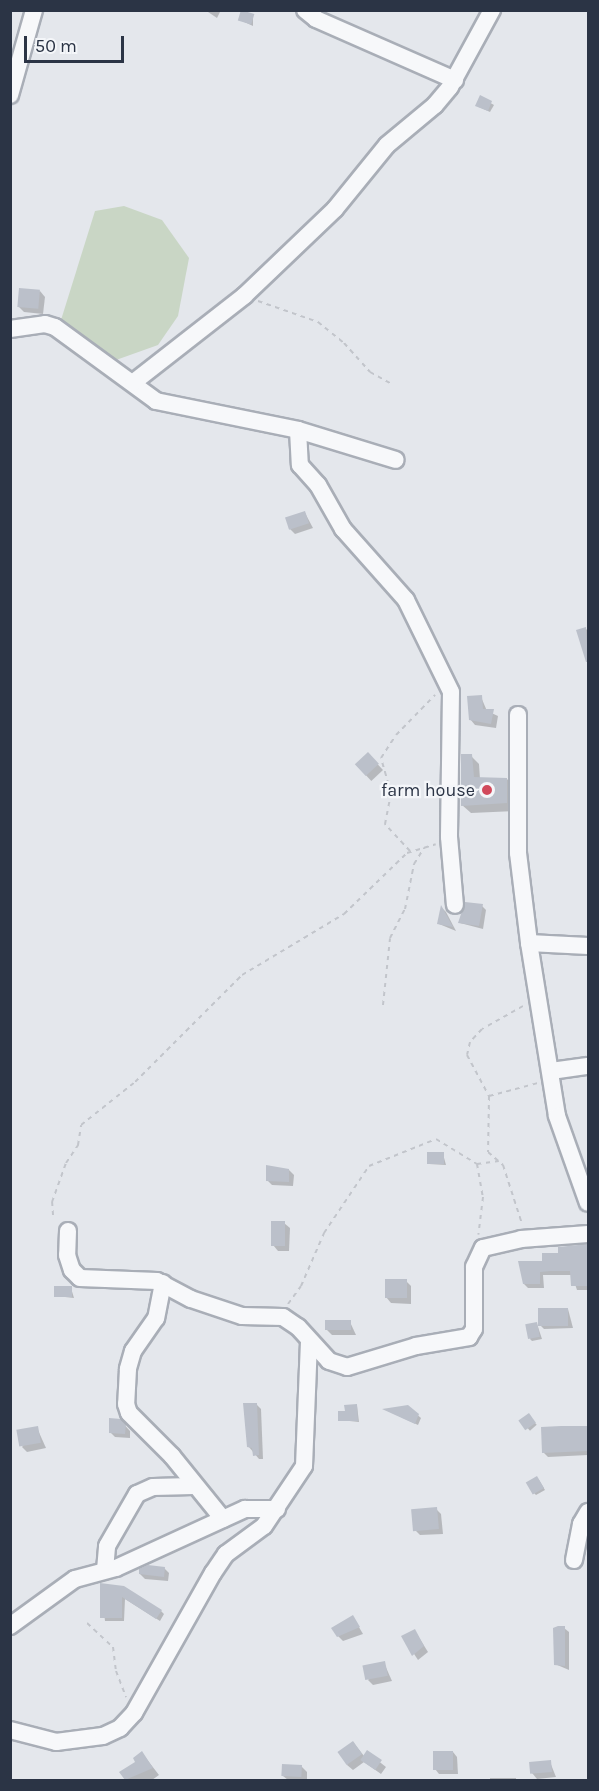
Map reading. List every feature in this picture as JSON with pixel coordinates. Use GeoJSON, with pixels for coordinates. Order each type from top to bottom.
{"type":"FeatureCollection","features":[{"type":"Feature","properties":{"kind":"street"},"geometry":{"type":"LineString","coordinates":[[10,95],[34,10]]}},
{"type":"Feature","properties":{"kind":"street"},"geometry":{"type":"LineString","coordinates":[[305,10],[316,19],[455,80]]}},
{"type":"Feature","properties":{"kind":"street"},"geometry":{"type":"LineString","coordinates":[[134,382],[244,296],[335,209],[387,145],[435,105],[455,80],[492,10]]}},
{"type":"Feature","properties":{"kind":"street"},"geometry":{"type":"LineString","coordinates":[[10,329],[45,324],[56,327],[134,382],[145,396],[156,401],[298,430],[396,460]]}},
{"type":"Feature","properties":{"kind":"street"},"geometry":{"type":"LineString","coordinates":[[298,430],[300,465],[321,489],[343,529],[406,600],[445,680],[453,705],[449,837],[455,905]]}},
{"type":"Feature","properties":{"kind":"street"},"geometry":{"type":"LineString","coordinates":[[518,716],[518,853],[529,943],[557,1116],[588,1203]]}},
{"type":"Feature","properties":{"kind":"street"},"geometry":{"type":"LineString","coordinates":[[529,943],[588,946]]}},
{"type":"Feature","properties":{"kind":"street"},"geometry":{"type":"LineString","coordinates":[[551,1073],[588,1066]]}},
{"type":"Feature","properties":{"kind":"street"},"geometry":{"type":"LineString","coordinates":[[68,1231],[67,1254],[72,1270],[80,1278],[142,1278],[163,1283],[191,1299],[242,1316],[270,1316],[291,1322],[329,1361],[347,1368],[416,1346],[462,1341],[474,1329],[474,1267],[480,1251],[490,1244],[526,1238],[588,1234]]}},
{"type":"Feature","properties":{"kind":"street"},"geometry":{"type":"LineString","coordinates":[[163,1283],[156,1318],[131,1360],[126,1404],[129,1413],[172,1456],[193,1486],[223,1519]]}},
{"type":"Feature","properties":{"kind":"street"},"geometry":{"type":"LineString","coordinates":[[10,1730],[56,1742],[103,1736],[120,1728],[134,1713],[219,1563],[264,1526],[304,1466],[307,1452],[305,1380],[309,1341]]}},
{"type":"Feature","properties":{"kind":"street"},"geometry":{"type":"LineString","coordinates":[[105,1570],[107,1546],[137,1494],[153,1487],[193,1486]]}},
{"type":"Feature","properties":{"kind":"street"},"geometry":{"type":"LineString","coordinates":[[10,1626],[75,1579],[105,1570],[252,1507],[277,1509]]}},
{"type":"Feature","properties":{"kind":"street"},"geometry":{"type":"LineString","coordinates":[[574,1560],[581,1524],[588,1512]]}},
{"type":"Feature","properties":{"kind":"path"},"geometry":{"type":"LineString","coordinates":[[244,296],[318,322],[344,343],[370,372],[390,383]]}},
{"type":"Feature","properties":{"kind":"path"},"geometry":{"type":"LineString","coordinates":[[411,852],[385,824],[391,793],[381,758],[396,735],[424,709],[445,680]]}},
{"type":"Feature","properties":{"kind":"path"},"geometry":{"type":"LineString","coordinates":[[53,1215],[52,1202],[66,1163],[78,1145],[81,1125],[135,1083],[229,986],[253,967],[344,914],[411,852],[449,837]]}},
{"type":"Feature","properties":{"kind":"path"},"geometry":{"type":"LineString","coordinates":[[383,1005],[390,938],[405,909],[414,864],[424,848]]}},
{"type":"Feature","properties":{"kind":"path"},"geometry":{"type":"LineString","coordinates":[[526,1238],[499,1161],[490,1156],[486,1144],[489,1096],[469,1064],[470,1042],[495,1019],[539,999]]}},
{"type":"Feature","properties":{"kind":"path"},"geometry":{"type":"LineString","coordinates":[[489,1096],[529,1087],[551,1073]]}},
{"type":"Feature","properties":{"kind":"path"},"geometry":{"type":"LineString","coordinates":[[270,1316],[298,1291],[319,1242],[369,1166],[436,1139],[477,1164],[499,1161]]}},
{"type":"Feature","properties":{"kind":"path"},"geometry":{"type":"LineString","coordinates":[[477,1164],[483,1197],[477,1229],[480,1251]]}},
{"type":"Feature","properties":{"kind":"path"},"geometry":{"type":"LineString","coordinates":[[87,1623],[113,1647],[119,1682],[134,1713]]}},
{"type":"Feature","properties":{"kind":"green space"},"geometry":{"type":"Polygon","coordinates":[[[124,206],[162,220],[189,258],[178,316],[158,345],[116,360],[61,320],[95,211],[124,206]]]}},
{"type":"Feature","properties":{"kind":"building"},"geometry":{"type":"Polygon","coordinates":[[[241,10],[254,14],[251,25],[238,21],[241,10]]]}},
{"type":"Feature","properties":{"kind":"building"},"geometry":{"type":"Polygon","coordinates":[[[480,95],[492,101],[488,111],[475,106],[480,95]]]}},
{"type":"Feature","properties":{"kind":"building"},"geometry":{"type":"Polygon","coordinates":[[[19,288],[40,290],[38,309],[17,307],[19,288]]]}},
{"type":"Feature","properties":{"kind":"building"},"geometry":{"type":"Polygon","coordinates":[[[305,511],[309,523],[289,530],[285,517],[305,511]]]}},
{"type":"Feature","properties":{"kind":"building"},"geometry":{"type":"Polygon","coordinates":[[[586,627],[588,662],[586,662],[576,630],[586,627]]]}},
{"type":"Feature","properties":{"kind":"building"},"geometry":{"type":"Polygon","coordinates":[[[482,695],[483,709],[494,709],[491,724],[469,720],[467,696],[482,695]]]}},
{"type":"Feature","properties":{"kind":"building"},"geometry":{"type":"Polygon","coordinates":[[[368,752],[379,764],[366,776],[355,764],[368,752]]]}},
{"type":"Feature","properties":{"kind":"building","name":"farm house"},"geometry":{"type":"Polygon","coordinates":[[[461,754],[472,754],[474,777],[507,778],[507,803],[461,806],[461,754]]]}},
{"type":"Feature","properties":{"kind":"building"},"geometry":{"type":"Polygon","coordinates":[[[465,902],[483,904],[479,926],[458,923],[465,902]]]}},
{"type":"Feature","properties":{"kind":"building"},"geometry":{"type":"Polygon","coordinates":[[[441,905],[453,927],[437,924],[441,905]]]}},
{"type":"Feature","properties":{"kind":"building"},"geometry":{"type":"Polygon","coordinates":[[[427,1152],[444,1152],[444,1164],[427,1164],[427,1152]]]}},
{"type":"Feature","properties":{"kind":"building"},"geometry":{"type":"Polygon","coordinates":[[[266,1165],[289,1169],[289,1182],[266,1181],[266,1165]]]}},
{"type":"Feature","properties":{"kind":"building"},"geometry":{"type":"Polygon","coordinates":[[[271,1221],[285,1221],[285,1246],[271,1246],[271,1221]]]}},
{"type":"Feature","properties":{"kind":"building"},"geometry":{"type":"Polygon","coordinates":[[[588,1244],[588,1286],[571,1286],[570,1271],[540,1272],[540,1284],[523,1284],[518,1261],[542,1261],[542,1253],[558,1253],[558,1247],[588,1244]]]}},
{"type":"Feature","properties":{"kind":"building"},"geometry":{"type":"Polygon","coordinates":[[[385,1279],[407,1279],[407,1298],[385,1298],[385,1279]]]}},
{"type":"Feature","properties":{"kind":"building"},"geometry":{"type":"Polygon","coordinates":[[[54,1286],[72,1286],[72,1297],[54,1297],[54,1286]]]}},
{"type":"Feature","properties":{"kind":"building"},"geometry":{"type":"Polygon","coordinates":[[[538,1308],[568,1308],[568,1326],[538,1326],[538,1308]]]}},
{"type":"Feature","properties":{"kind":"building"},"geometry":{"type":"Polygon","coordinates":[[[325,1320],[351,1320],[351,1330],[325,1330],[325,1320]]]}},
{"type":"Feature","properties":{"kind":"building"},"geometry":{"type":"Polygon","coordinates":[[[537,1322],[540,1337],[528,1339],[525,1324],[537,1322]]]}},
{"type":"Feature","properties":{"kind":"building"},"geometry":{"type":"Polygon","coordinates":[[[243,1403],[257,1403],[259,1455],[253,1456],[252,1448],[247,1447],[243,1403]]]}},
{"type":"Feature","properties":{"kind":"building"},"geometry":{"type":"Polygon","coordinates":[[[357,1404],[358,1421],[338,1421],[338,1411],[345,1411],[344,1405],[357,1404]]]}},
{"type":"Feature","properties":{"kind":"building"},"geometry":{"type":"Polygon","coordinates":[[[408,1405],[419,1414],[415,1424],[382,1409],[408,1405]]]}},
{"type":"Feature","properties":{"kind":"building"},"geometry":{"type":"Polygon","coordinates":[[[529,1413],[536,1423],[525,1430],[518,1420],[529,1413]]]}},
{"type":"Feature","properties":{"kind":"building"},"geometry":{"type":"Polygon","coordinates":[[[109,1418],[121,1419],[126,1424],[125,1434],[109,1433],[109,1418]]]}},
{"type":"Feature","properties":{"kind":"building"},"geometry":{"type":"Polygon","coordinates":[[[38,1426],[41,1443],[19,1447],[16,1430],[38,1426]]]}},
{"type":"Feature","properties":{"kind":"building"},"geometry":{"type":"Polygon","coordinates":[[[588,1426],[588,1451],[542,1453],[541,1427],[588,1426]]]}},
{"type":"Feature","properties":{"kind":"building"},"geometry":{"type":"Polygon","coordinates":[[[537,1476],[544,1488],[533,1495],[526,1482],[537,1476]]]}},
{"type":"Feature","properties":{"kind":"building"},"geometry":{"type":"Polygon","coordinates":[[[437,1507],[439,1529],[413,1531],[411,1509],[437,1507]]]}},
{"type":"Feature","properties":{"kind":"building"},"geometry":{"type":"Polygon","coordinates":[[[148,1565],[165,1567],[164,1577],[139,1574],[139,1569],[148,1565]]]}},
{"type":"Feature","properties":{"kind":"building"},"geometry":{"type":"Polygon","coordinates":[[[100,1583],[124,1586],[162,1610],[156,1619],[122,1597],[122,1618],[100,1618],[100,1583]]]}},
{"type":"Feature","properties":{"kind":"building"},"geometry":{"type":"Polygon","coordinates":[[[353,1615],[360,1627],[337,1637],[331,1628],[353,1615]]]}},
{"type":"Feature","properties":{"kind":"building"},"geometry":{"type":"Polygon","coordinates":[[[565,1626],[565,1666],[554,1665],[553,1628],[565,1626]]]}},
{"type":"Feature","properties":{"kind":"building"},"geometry":{"type":"Polygon","coordinates":[[[415,1629],[424,1646],[412,1656],[401,1636],[415,1629]]]}},
{"type":"Feature","properties":{"kind":"building"},"geometry":{"type":"Polygon","coordinates":[[[385,1661],[388,1676],[365,1680],[362,1665],[385,1661]]]}},
{"type":"Feature","properties":{"kind":"building"},"geometry":{"type":"Polygon","coordinates":[[[353,1741],[362,1754],[347,1765],[337,1752],[353,1741]]]}},
{"type":"Feature","properties":{"kind":"building"},"geometry":{"type":"Polygon","coordinates":[[[367,1750],[382,1760],[375,1770],[360,1760],[367,1750]]]}},
{"type":"Feature","properties":{"kind":"building"},"geometry":{"type":"Polygon","coordinates":[[[142,1751],[153,1768],[125,1780],[119,1772],[135,1762],[133,1758],[142,1751]]]}},
{"type":"Feature","properties":{"kind":"building"},"geometry":{"type":"Polygon","coordinates":[[[433,1751],[453,1751],[453,1770],[433,1770],[433,1751]]]}},
{"type":"Feature","properties":{"kind":"building"},"geometry":{"type":"Polygon","coordinates":[[[551,1760],[552,1772],[530,1774],[529,1762],[551,1760]]]}},
{"type":"Feature","properties":{"kind":"building"},"geometry":{"type":"Polygon","coordinates":[[[282,1764],[302,1765],[301,1777],[281,1776],[282,1764]]]}},
{"type":"Feature","properties":{"kind":"place","name":"farm house"},"geometry":{"type":"Point","coordinates":[487,790]}}]}
